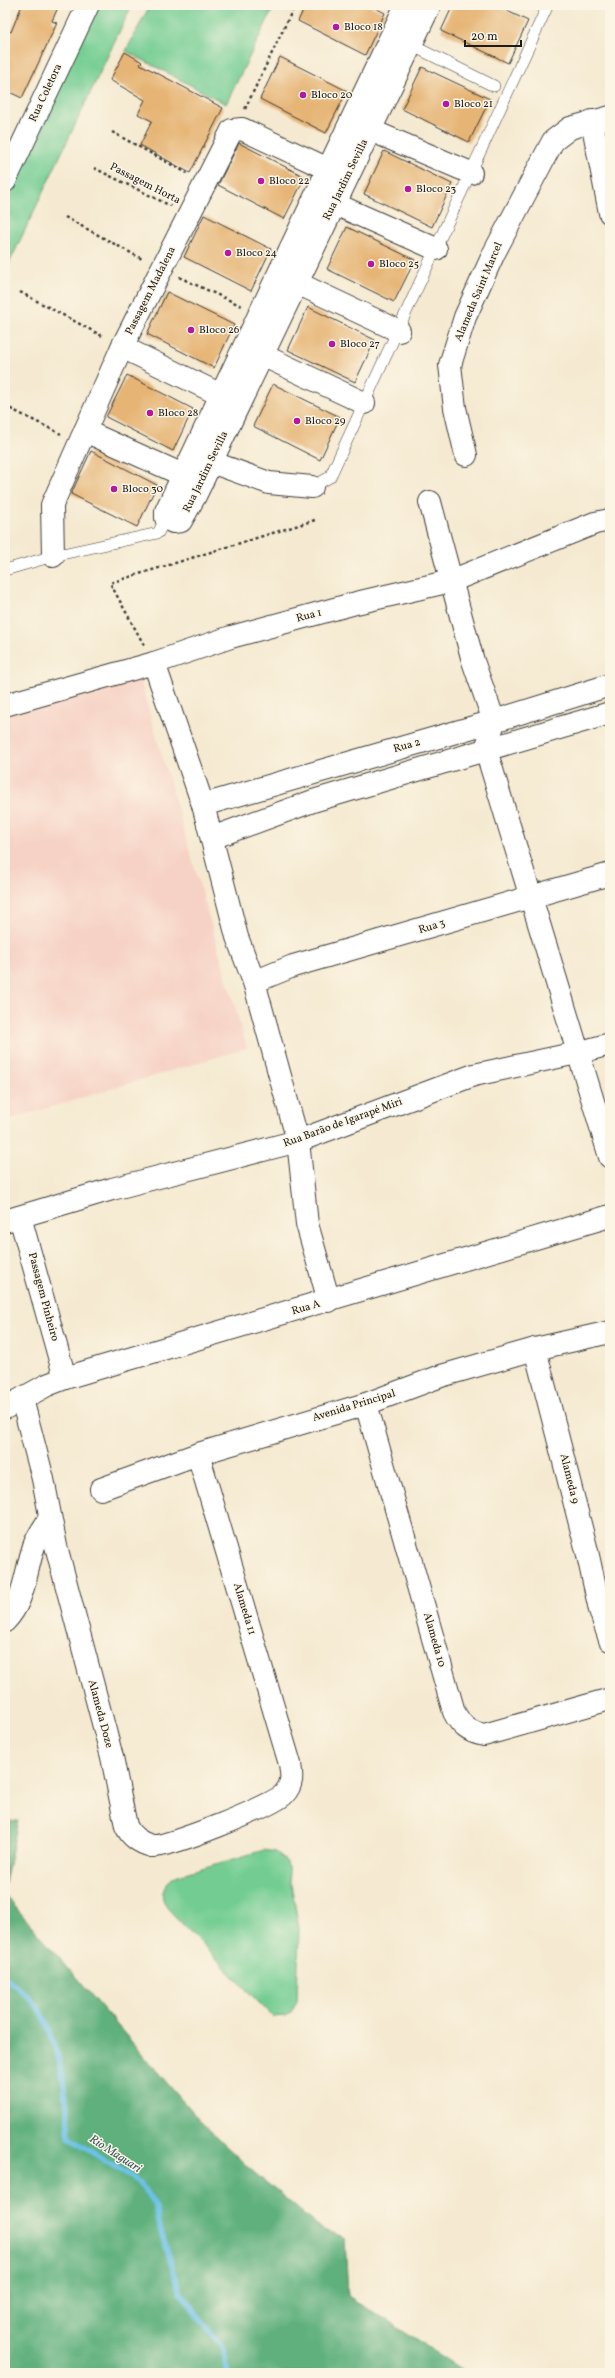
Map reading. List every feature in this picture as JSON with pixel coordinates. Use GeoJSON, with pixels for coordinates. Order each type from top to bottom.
{"type":"FeatureCollection","features":[{"type":"Feature","properties":{"kind":"street","name":"Rua Coletora"},"geometry":{"type":"LineString","coordinates":[[5,181],[88,5]]}},
{"type":"Feature","properties":{"kind":"street"},"geometry":{"type":"LineString","coordinates":[[405,6],[428,11]]}},
{"type":"Feature","properties":{"kind":"street","name":"Rua Jardim Sevilla"},"geometry":{"type":"LineString","coordinates":[[405,6],[221,395],[210,449],[183,475],[166,511],[166,518],[178,522],[184,518],[210,449],[262,355],[428,11]]}},
{"type":"Feature","properties":{"kind":"street"},"geometry":{"type":"LineString","coordinates":[[601,119],[610,213]]}},
{"type":"Feature","properties":{"kind":"street","name":"Alameda Saint Marcel"},"geometry":{"type":"LineString","coordinates":[[466,455],[455,408],[450,365],[465,317],[494,253],[553,141],[570,128],[601,119]]}},
{"type":"Feature","properties":{"kind":"street"},"geometry":{"type":"LineString","coordinates":[[236,128],[328,169]]}},
{"type":"Feature","properties":{"kind":"street","name":"Passagem Madalena"},"geometry":{"type":"LineString","coordinates":[[53,556],[52,505],[122,347],[232,130],[236,128]]}},
{"type":"Feature","properties":{"kind":"street"},"geometry":{"type":"LineString","coordinates":[[370,130],[471,173]]}},
{"type":"Feature","properties":{"kind":"street"},"geometry":{"type":"LineString","coordinates":[[335,204],[436,249]]}},
{"type":"Feature","properties":{"kind":"street"},"geometry":{"type":"LineString","coordinates":[[297,283],[398,331]]}},
{"type":"Feature","properties":{"kind":"street"},"geometry":{"type":"LineString","coordinates":[[122,347],[221,395]]}},
{"type":"Feature","properties":{"kind":"street"},"geometry":{"type":"LineString","coordinates":[[262,355],[364,403]]}},
{"type":"Feature","properties":{"kind":"street"},"geometry":{"type":"LineString","coordinates":[[82,437],[183,475]]}},
{"type":"Feature","properties":{"kind":"street"},"geometry":{"type":"LineString","coordinates":[[210,449],[270,483],[312,488]]}},
{"type":"Feature","properties":{"kind":"street"},"geometry":{"type":"LineString","coordinates":[[430,502],[473,661],[494,721],[486,750],[577,1054],[610,1157]]}},
{"type":"Feature","properties":{"kind":"street","name":"Rua 1"},"geometry":{"type":"LineString","coordinates":[[5,705],[154,663],[231,637],[356,603],[451,581],[595,523],[610,520]]}},
{"type":"Feature","properties":{"kind":"street"},"geometry":{"type":"LineString","coordinates":[[154,663],[203,805],[237,937],[254,982],[298,1141],[307,1224],[329,1301]]}},
{"type":"Feature","properties":{"kind":"street","name":"Rua 2"},"geometry":{"type":"LineString","coordinates":[[203,805],[494,721],[610,685]]}},
{"type":"Feature","properties":{"kind":"street"},"geometry":{"type":"LineString","coordinates":[[212,838],[313,801],[610,713]]}},
{"type":"Feature","properties":{"kind":"street","name":"Rua 3"},"geometry":{"type":"LineString","coordinates":[[254,982],[294,966],[610,874]]}},
{"type":"Feature","properties":{"kind":"street","name":"Rua Barão de Igarapé Miri"},"geometry":{"type":"LineString","coordinates":[[13,1219],[112,1189],[298,1141],[474,1075],[577,1054],[610,1044]]}},
{"type":"Feature","properties":{"kind":"street","name":"Rua A"},"geometry":{"type":"LineString","coordinates":[[13,1403],[47,1385],[65,1378],[329,1301],[457,1260],[610,1216]]}},
{"type":"Feature","properties":{"kind":"street","name":"Passagem Pinheiro"},"geometry":{"type":"LineString","coordinates":[[13,1219],[65,1378]]}},
{"type":"Feature","properties":{"kind":"street","name":"Avenida Principal"},"geometry":{"type":"LineString","coordinates":[[101,1489],[198,1454],[366,1404],[441,1376],[535,1349],[610,1332]]}},
{"type":"Feature","properties":{"kind":"street","name":"Alameda 9"},"geometry":{"type":"LineString","coordinates":[[535,1349],[584,1536],[600,1610],[610,1640]]}},
{"type":"Feature","properties":{"kind":"street","name":"Alameda Doze"},"geometry":{"type":"LineString","coordinates":[[13,1403],[44,1485],[49,1519],[112,1757],[126,1826],[130,1835],[152,1846],[164,1845],[276,1802],[289,1788],[293,1779],[290,1764]]}},
{"type":"Feature","properties":{"kind":"street","name":"Alameda 10"},"geometry":{"type":"LineString","coordinates":[[366,1404],[454,1712],[460,1723],[472,1732],[484,1735],[610,1699]]}},
{"type":"Feature","properties":{"kind":"street","name":"Alameda 11"},"geometry":{"type":"LineString","coordinates":[[198,1454],[290,1764]]}},
{"type":"Feature","properties":{"kind":"street"},"geometry":{"type":"LineString","coordinates":[[5,1621],[21,1597],[34,1545],[49,1519]]}},
{"type":"Feature","properties":{"kind":"lane"},"geometry":{"type":"LineString","coordinates":[[312,488],[330,477],[548,5]]}},
{"type":"Feature","properties":{"kind":"lane"},"geometry":{"type":"LineString","coordinates":[[411,45],[494,86]]}},
{"type":"Feature","properties":{"kind":"lane"},"geometry":{"type":"LineString","coordinates":[[5,570],[53,556],[158,533],[166,518]]}},
{"type":"Feature","properties":{"kind":"path"},"geometry":{"type":"LineString","coordinates":[[236,128],[295,5]]}},
{"type":"Feature","properties":{"kind":"path"},"geometry":{"type":"LineString","coordinates":[[112,132],[205,183]]}},
{"type":"Feature","properties":{"kind":"path","name":"Passagem Horta"},"geometry":{"type":"LineString","coordinates":[[94,168],[189,215]]}},
{"type":"Feature","properties":{"kind":"path"},"geometry":{"type":"LineString","coordinates":[[65,218],[162,270],[259,314]]}},
{"type":"Feature","properties":{"kind":"path"},"geometry":{"type":"LineString","coordinates":[[20,292],[122,347]]}},
{"type":"Feature","properties":{"kind":"path"},"geometry":{"type":"LineString","coordinates":[[5,406],[82,437]]}},
{"type":"Feature","properties":{"kind":"path"},"geometry":{"type":"LineString","coordinates":[[154,663],[110,583],[315,520]]}},
{"type":"Feature","properties":{"kind":"shaded area"},"geometry":{"type":"Polygon","coordinates":[[[139,676],[247,1048],[5,1121],[5,713],[139,676]]]}},
{"type":"Feature","properties":{"kind":"green space"},"geometry":{"type":"Polygon","coordinates":[[[98,5],[132,5],[5,272],[5,199],[98,5]]]}},
{"type":"Feature","properties":{"kind":"green space"},"geometry":{"type":"Polygon","coordinates":[[[150,5],[275,5],[226,104],[126,51],[150,5]]]}},
{"type":"Feature","properties":{"kind":"green space"},"geometry":{"type":"Polygon","coordinates":[[[5,1821],[18,1821],[5,1884],[5,1821]]]}},
{"type":"Feature","properties":{"kind":"green space"},"geometry":{"type":"Polygon","coordinates":[[[264,1850],[275,1852],[287,1862],[299,1928],[297,2001],[291,2013],[285,2016],[273,2017],[169,1910],[163,1900],[163,1890],[165,1885],[178,1875],[264,1850]]]}},
{"type":"Feature","properties":{"kind":"green space"},"geometry":{"type":"Polygon","coordinates":[[[5,1895],[199,2120],[250,2169],[322,2229],[345,2238],[348,2296],[468,2373],[5,2373],[5,1895]]]}},
{"type":"Feature","properties":{"kind":"building"},"geometry":{"type":"Polygon","coordinates":[[[22,5],[59,5],[52,21],[57,23],[22,98],[5,90],[5,30],[11,32],[22,5]]]}},
{"type":"Feature","properties":{"kind":"building","name":"Bloco 18"},"geometry":{"type":"Polygon","coordinates":[[[306,5],[369,5],[385,13],[365,55],[298,21],[306,5]]]}},
{"type":"Feature","properties":{"kind":"building"},"geometry":{"type":"Polygon","coordinates":[[[453,5],[495,5],[528,21],[508,63],[441,31],[453,5]]]}},
{"type":"Feature","properties":{"kind":"building"},"geometry":{"type":"Polygon","coordinates":[[[125,52],[142,62],[140,64],[223,108],[190,173],[140,145],[152,121],[138,114],[145,100],[110,80],[125,52]]]}},
{"type":"Feature","properties":{"kind":"building","name":"Bloco 20"},"geometry":{"type":"Polygon","coordinates":[[[280,57],[347,91],[326,133],[260,99],[280,57]]]}},
{"type":"Feature","properties":{"kind":"building","name":"Bloco 21"},"geometry":{"type":"Polygon","coordinates":[[[422,67],[490,99],[469,142],[402,109],[422,67]]]}},
{"type":"Feature","properties":{"kind":"building","name":"Bloco 22"},"geometry":{"type":"Polygon","coordinates":[[[239,143],[305,177],[284,219],[218,185],[239,143]]]}},
{"type":"Feature","properties":{"kind":"building","name":"Bloco 23"},"geometry":{"type":"Polygon","coordinates":[[[384,151],[452,184],[432,227],[364,194],[384,151]]]}},
{"type":"Feature","properties":{"kind":"building","name":"Bloco 24"},"geometry":{"type":"Polygon","coordinates":[[[204,215],[271,249],[251,291],[184,257],[204,215]]]}},
{"type":"Feature","properties":{"kind":"building","name":"Bloco 25"},"geometry":{"type":"Polygon","coordinates":[[[347,227],[415,260],[394,302],[327,269],[347,227]]]}},
{"type":"Feature","properties":{"kind":"building","name":"Bloco 26"},"geometry":{"type":"Polygon","coordinates":[[[167,292],[234,325],[214,368],[147,334],[167,292]]]}},
{"type":"Feature","properties":{"kind":"building","name":"Bloco 27"},"geometry":{"type":"Polygon","coordinates":[[[308,307],[375,340],[355,382],[288,350],[308,307]]]}},
{"type":"Feature","properties":{"kind":"building","name":"Bloco 28"},"geometry":{"type":"Polygon","coordinates":[[[127,375],[193,409],[173,451],[106,417],[127,375]]]}},
{"type":"Feature","properties":{"kind":"building","name":"Bloco 29"},"geometry":{"type":"Polygon","coordinates":[[[273,384],[340,417],[320,460],[253,426],[273,384]]]}},
{"type":"Feature","properties":{"kind":"building","name":"Bloco 30"},"geometry":{"type":"Polygon","coordinates":[[[91,451],[157,485],[137,527],[71,494],[91,451]]]}},
{"type":"Feature","properties":{"kind":"waterway","name":"Rio Maguari"},"geometry":{"type":"LineString","coordinates":[[5,1977],[33,2002],[40,2011],[47,2026],[62,2072],[70,2138],[140,2183],[156,2208],[161,2232],[181,2293],[223,2348],[228,2373]]}},
{"type":"Feature","properties":{"kind":"place","name":"Bloco 18"},"geometry":{"type":"Point","coordinates":[336,27]}},
{"type":"Feature","properties":{"kind":"place","name":"Bloco 20"},"geometry":{"type":"Point","coordinates":[303,95]}},
{"type":"Feature","properties":{"kind":"place","name":"Bloco 21"},"geometry":{"type":"Point","coordinates":[446,104]}},
{"type":"Feature","properties":{"kind":"place","name":"Bloco 22"},"geometry":{"type":"Point","coordinates":[261,181]}},
{"type":"Feature","properties":{"kind":"place","name":"Bloco 23"},"geometry":{"type":"Point","coordinates":[408,189]}},
{"type":"Feature","properties":{"kind":"place","name":"Bloco 24"},"geometry":{"type":"Point","coordinates":[228,253]}},
{"type":"Feature","properties":{"kind":"place","name":"Bloco 25"},"geometry":{"type":"Point","coordinates":[371,264]}},
{"type":"Feature","properties":{"kind":"place","name":"Bloco 26"},"geometry":{"type":"Point","coordinates":[191,330]}},
{"type":"Feature","properties":{"kind":"place","name":"Bloco 27"},"geometry":{"type":"Point","coordinates":[332,344]}},
{"type":"Feature","properties":{"kind":"place","name":"Bloco 28"},"geometry":{"type":"Point","coordinates":[150,413]}},
{"type":"Feature","properties":{"kind":"place","name":"Bloco 29"},"geometry":{"type":"Point","coordinates":[297,421]}},
{"type":"Feature","properties":{"kind":"place","name":"Bloco 30"},"geometry":{"type":"Point","coordinates":[114,489]}}]}
